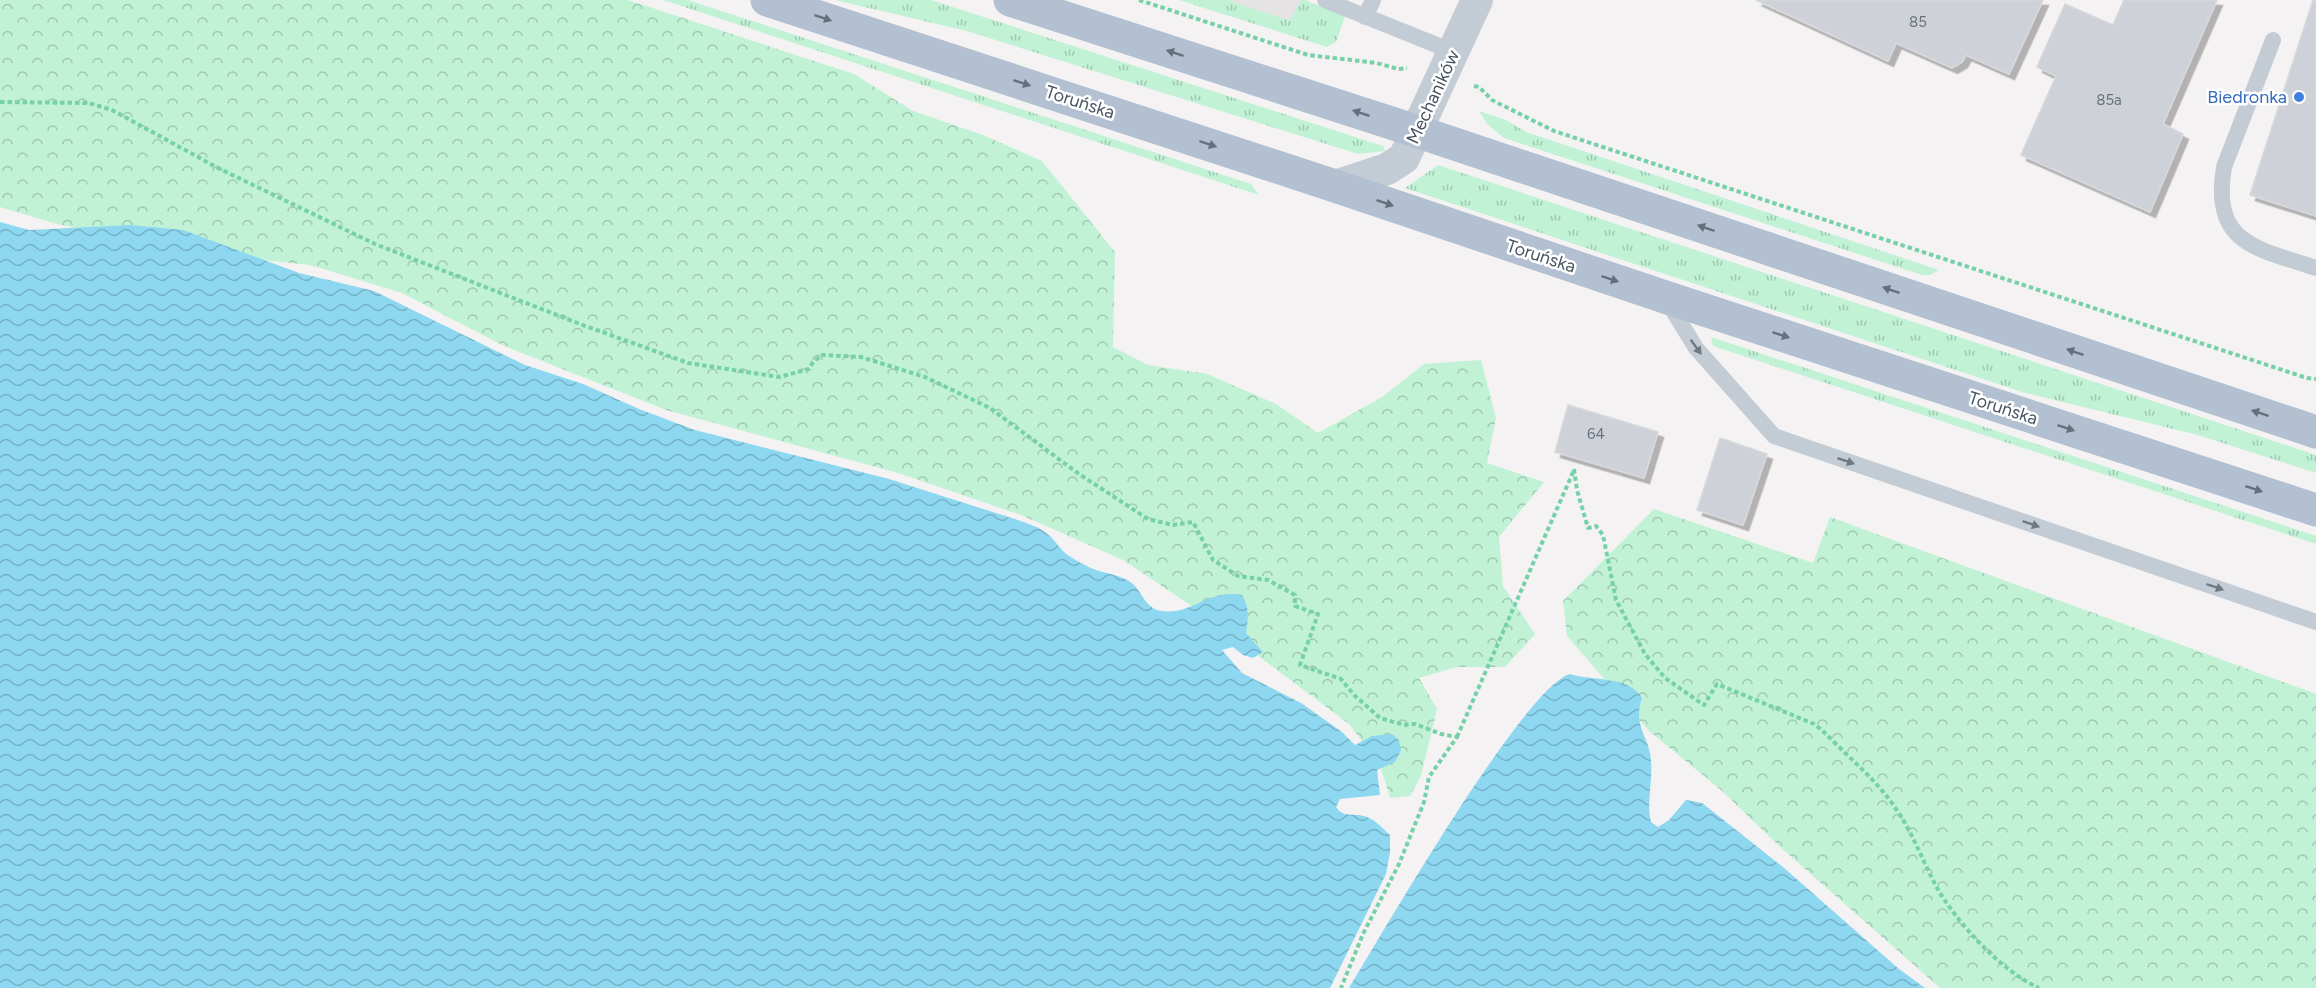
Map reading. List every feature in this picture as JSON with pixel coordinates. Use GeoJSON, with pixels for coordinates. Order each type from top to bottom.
{"type":"FeatureCollection","features":[{"type":"Feature","properties":{"kind":"main road","name":"Toruńska"},"geometry":{"type":"LineString","coordinates":[[767,0],[2316,510]]}},
{"type":"Feature","properties":{"kind":"main road"},"geometry":{"type":"LineString","coordinates":[[1010,0],[1416,131],[2316,432]]}},
{"type":"Feature","properties":{"kind":"street","name":"Mechaników"},"geometry":{"type":"LineString","coordinates":[[1335,186],[1387,169],[1404,158],[1477,0]]}},
{"type":"Feature","properties":{"kind":"lane"},"geometry":{"type":"LineString","coordinates":[[1325,0],[1454,52]]}},
{"type":"Feature","properties":{"kind":"lane"},"geometry":{"type":"LineString","coordinates":[[1365,17],[1373,0]]}},
{"type":"Feature","properties":{"kind":"lane"},"geometry":{"type":"LineString","coordinates":[[2272,40],[2224,167],[2221,185],[2224,214],[2231,228],[2241,239],[2255,248],[2316,268]]}},
{"type":"Feature","properties":{"kind":"lane"},"geometry":{"type":"LineString","coordinates":[[1665,297],[1696,348],[1774,436],[2316,622]]}},
{"type":"Feature","properties":{"kind":"path"},"geometry":{"type":"LineString","coordinates":[[1139,0],[1308,55],[1377,63],[1398,69],[1416,66]]}},
{"type":"Feature","properties":{"kind":"path"},"geometry":{"type":"LineString","coordinates":[[1469,84],[1479,87],[1492,100],[1554,131],[2307,378],[2316,379]]}},
{"type":"Feature","properties":{"kind":"path"},"geometry":{"type":"LineString","coordinates":[[0,102],[89,103],[112,110],[218,168],[375,244],[580,324],[688,363],[779,377],[809,369],[813,362],[822,355],[861,357],[925,377],[990,408],[1079,474],[1148,519],[1173,525],[1193,522],[1213,560],[1238,576],[1268,580],[1295,595],[1295,606],[1318,614],[1300,665],[1341,679],[1354,695],[1380,718],[1404,725],[1415,724],[1441,734],[1457,737]]}},
{"type":"Feature","properties":{"kind":"path"},"geometry":{"type":"LineString","coordinates":[[1341,988],[1363,934],[1399,864],[1424,801],[1429,777],[1457,737],[1574,469],[1577,490],[1588,528],[1596,526],[1603,535],[1616,600],[1645,654],[1665,678],[1704,705],[1717,684],[1814,724],[1825,732],[1867,771],[1896,808],[1921,850],[1937,886],[1963,923],[2004,965],[2028,983],[2039,988]]}},
{"type":"Feature","properties":{"kind":"shaded area"},"geometry":{"type":"Polygon","coordinates":[[[1226,0],[1301,0],[1291,22],[1226,0]]]}},
{"type":"Feature","properties":{"kind":"green space"},"geometry":{"type":"Polygon","coordinates":[[[0,0],[628,0],[854,74],[913,111],[983,135],[1042,161],[1115,252],[1113,347],[1148,365],[1207,374],[1276,404],[1318,433],[1382,397],[1424,364],[1481,360],[1496,418],[1487,463],[1544,482],[1499,537],[1503,586],[1535,634],[1505,667],[1457,667],[1419,678],[1437,709],[1421,776],[1410,796],[1390,798],[1380,765],[1349,724],[1193,607],[1123,560],[1021,515],[898,473],[666,410],[502,345],[402,293],[310,265],[190,252],[57,224],[0,207],[0,0]]]}},
{"type":"Feature","properties":{"kind":"green space"},"geometry":{"type":"Polygon","coordinates":[[[663,0],[688,0],[1251,184],[1259,195],[663,0]]]}},
{"type":"Feature","properties":{"kind":"green space"},"geometry":{"type":"Polygon","coordinates":[[[835,0],[931,0],[1383,146],[1385,151],[1358,154],[967,31],[835,0]]]}},
{"type":"Feature","properties":{"kind":"green space"},"geometry":{"type":"Polygon","coordinates":[[[1179,0],[1227,0],[1290,21],[1301,0],[1305,0],[1345,16],[1336,42],[1327,47],[1179,0]]]}},
{"type":"Feature","properties":{"kind":"green space"},"geometry":{"type":"Polygon","coordinates":[[[1479,111],[1506,120],[1526,132],[1939,270],[1930,275],[1922,275],[1504,138],[1488,125],[1479,111]]]}},
{"type":"Feature","properties":{"kind":"green space"},"geometry":{"type":"Polygon","coordinates":[[[1438,165],[2316,455],[2316,473],[2198,435],[2022,392],[1405,188],[1438,165]]]}},
{"type":"Feature","properties":{"kind":"green space"},"geometry":{"type":"Polygon","coordinates":[[[1711,337],[2316,536],[2316,544],[1713,346],[1711,337]]]}},
{"type":"Feature","properties":{"kind":"green space"},"geometry":{"type":"Polygon","coordinates":[[[1654,509],[1813,563],[1830,517],[2316,694],[2316,988],[1940,988],[1779,846],[1721,790],[1649,731],[1567,636],[1563,601],[1654,509]]]}},
{"type":"Feature","properties":{"kind":"water"},"geometry":{"type":"Polygon","coordinates":[[[0,222],[29,230],[131,225],[183,230],[299,273],[374,291],[525,365],[583,384],[639,409],[695,430],[889,479],[1032,525],[1046,532],[1065,553],[1090,568],[1129,581],[1147,603],[1156,609],[1172,612],[1219,596],[1242,595],[1248,618],[1246,633],[1263,652],[1253,658],[1243,655],[1233,647],[1222,650],[1242,673],[1301,703],[1342,732],[1355,745],[1372,736],[1392,734],[1399,740],[1401,751],[1395,762],[1377,770],[1380,795],[1340,799],[1336,807],[1343,813],[1363,816],[1376,822],[1390,835],[1390,852],[1386,874],[1330,988],[0,988],[0,222]]]}},
{"type":"Feature","properties":{"kind":"water"},"geometry":{"type":"Polygon","coordinates":[[[1570,674],[1610,680],[1629,686],[1642,698],[1639,708],[1640,724],[1651,761],[1649,807],[1651,822],[1658,827],[1669,820],[1686,800],[1702,803],[1783,867],[1899,969],[1925,988],[1349,988],[1454,816],[1488,765],[1521,721],[1549,689],[1570,674]]]}},
{"type":"Feature","properties":{"kind":"building"},"geometry":{"type":"Polygon","coordinates":[[[1756,0],[2043,0],[2009,74],[1966,55],[1962,62],[1952,68],[1896,43],[1888,61],[1756,0]]]}},
{"type":"Feature","properties":{"kind":"building"},"geometry":{"type":"Polygon","coordinates":[[[2124,0],[2217,0],[2163,124],[2183,134],[2150,212],[2021,155],[2056,76],[2037,67],[2065,4],[2113,25],[2124,0]]]}},
{"type":"Feature","properties":{"kind":"building","name":"Biedronka"},"geometry":{"type":"Polygon","coordinates":[[[2313,0],[2316,0],[2316,216],[2250,195],[2313,0]]]}},
{"type":"Feature","properties":{"kind":"building"},"geometry":{"type":"Polygon","coordinates":[[[1568,405],[1658,432],[1644,478],[1555,452],[1568,405]]]}},
{"type":"Feature","properties":{"kind":"building"},"geometry":{"type":"Polygon","coordinates":[[[1720,438],[1767,454],[1743,525],[1697,510],[1720,438]]]}},
{"type":"Feature","properties":{"kind":"place","name":"Biedronka"},"geometry":{"type":"Point","coordinates":[2299,97]}}]}
